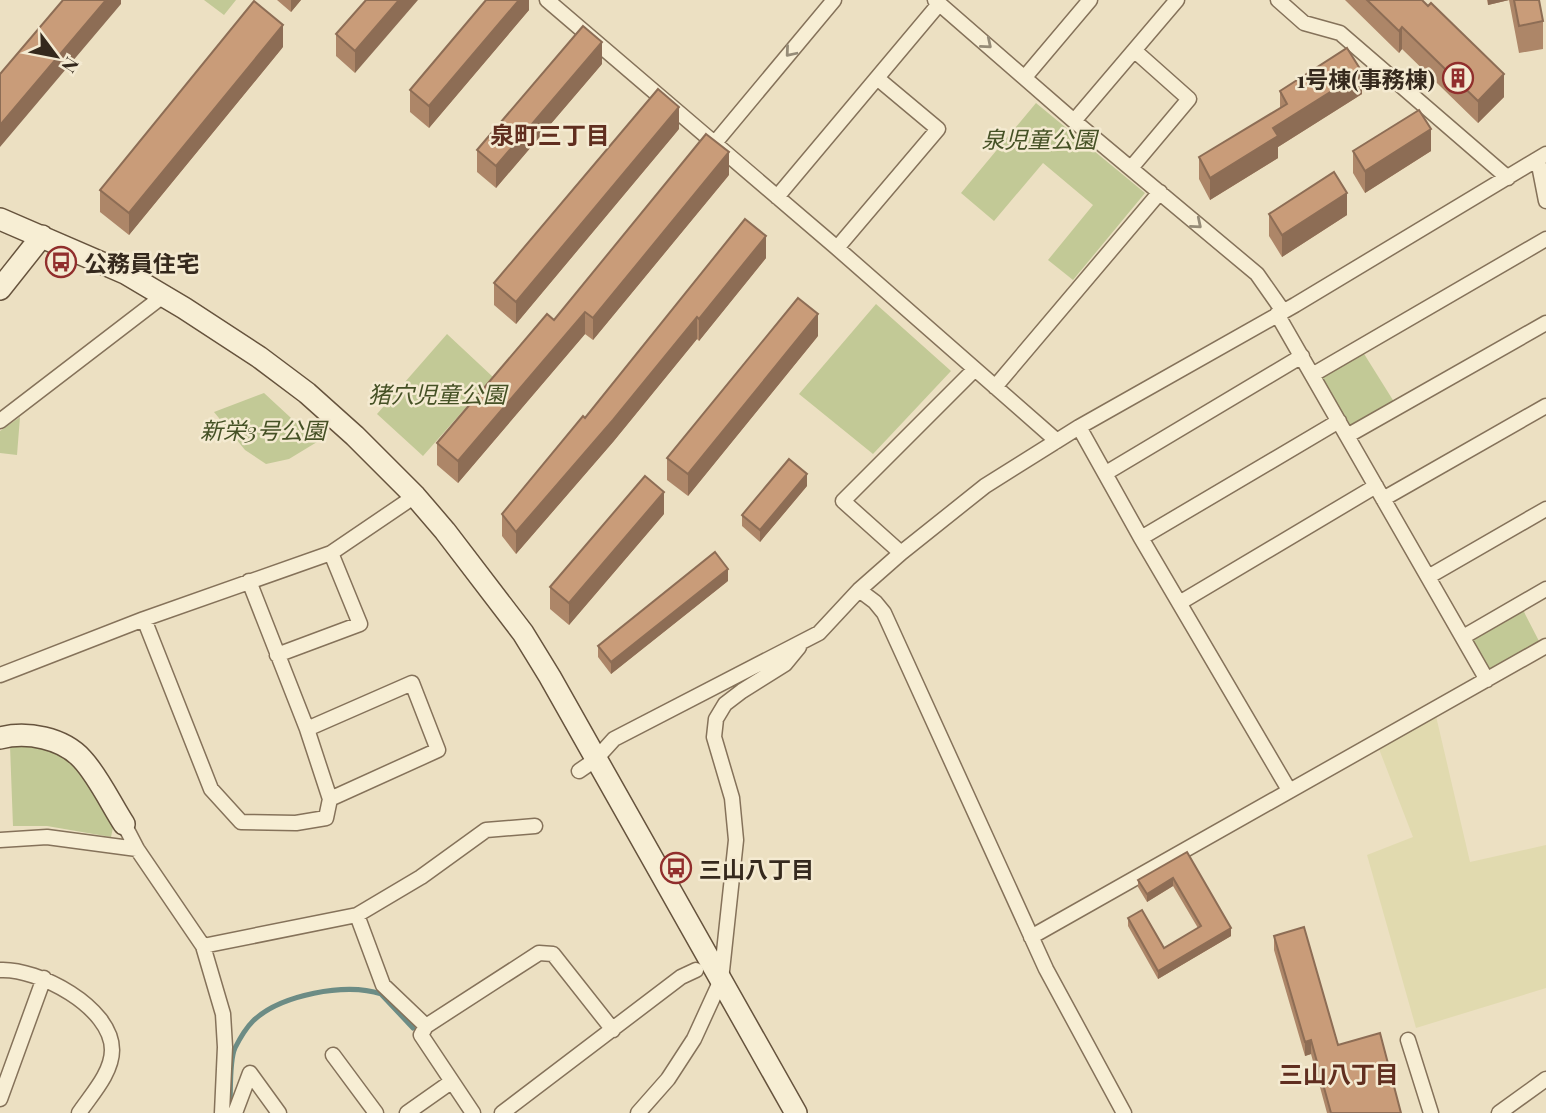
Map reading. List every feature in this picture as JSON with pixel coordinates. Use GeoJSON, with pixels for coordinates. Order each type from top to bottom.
{"type":"FeatureCollection","features":[{"type":"Feature","properties":{"kind":"street"},"geometry":{"type":"LineString","coordinates":[[547,0],[1057,441]]}},
{"type":"Feature","properties":{"kind":"street"},"geometry":{"type":"LineString","coordinates":[[714,144],[834,0]]}},
{"type":"Feature","properties":{"kind":"street"},"geometry":{"type":"LineString","coordinates":[[1025,77],[1090,0]]}},
{"type":"Feature","properties":{"kind":"street"},"geometry":{"type":"LineString","coordinates":[[1074,121],[1177,0]]}},
{"type":"Feature","properties":{"kind":"street"},"geometry":{"type":"LineString","coordinates":[[1278,0],[1304,23],[1340,33],[1508,178]]}},
{"type":"Feature","properties":{"kind":"street"},"geometry":{"type":"LineString","coordinates":[[777,198],[937,2],[1257,274],[1487,680]]}},
{"type":"Feature","properties":{"kind":"street"},"geometry":{"type":"LineString","coordinates":[[1131,168],[1189,99],[1135,51]]}},
{"type":"Feature","properties":{"kind":"street"},"geometry":{"type":"LineString","coordinates":[[837,248],[938,129],[877,78]]}},
{"type":"Feature","properties":{"kind":"street"},"geometry":{"type":"LineString","coordinates":[[587,765],[614,739],[819,633],[859,590],[985,486],[1079,427],[1542,157],[1546,201]]}},
{"type":"Feature","properties":{"kind":"street"},"geometry":{"type":"LineString","coordinates":[[995,387],[1160,192]]}},
{"type":"Feature","properties":{"kind":"street"},"geometry":{"type":"LineString","coordinates":[[0,219],[125,273],[259,357],[307,393],[415,496],[453,540],[523,633],[587,765],[722,980],[796,1113]]}},
{"type":"Feature","properties":{"kind":"street"},"geometry":{"type":"LineString","coordinates":[[0,289],[42,236]]}},
{"type":"Feature","properties":{"kind":"street"},"geometry":{"type":"LineString","coordinates":[[1312,375],[1546,239]]}},
{"type":"Feature","properties":{"kind":"street"},"geometry":{"type":"LineString","coordinates":[[0,421],[163,296]]}},
{"type":"Feature","properties":{"kind":"street"},"geometry":{"type":"LineString","coordinates":[[1347,436],[1546,323]]}},
{"type":"Feature","properties":{"kind":"street"},"geometry":{"type":"LineString","coordinates":[[1106,473],[1302,356]]}},
{"type":"Feature","properties":{"kind":"street"},"geometry":{"type":"LineString","coordinates":[[901,553],[843,501],[974,370]]}},
{"type":"Feature","properties":{"kind":"street"},"geometry":{"type":"LineString","coordinates":[[1181,602],[1546,406]]}},
{"type":"Feature","properties":{"kind":"street"},"geometry":{"type":"LineString","coordinates":[[1141,538],[1339,421]]}},
{"type":"Feature","properties":{"kind":"street"},"geometry":{"type":"LineString","coordinates":[[1079,427],[1289,790]]}},
{"type":"Feature","properties":{"kind":"street"},"geometry":{"type":"LineString","coordinates":[[0,675],[331,553],[415,496]]}},
{"type":"Feature","properties":{"kind":"street"},"geometry":{"type":"LineString","coordinates":[[1428,577],[1546,509]]}},
{"type":"Feature","properties":{"kind":"street"},"geometry":{"type":"LineString","coordinates":[[277,655],[360,624],[331,553]]}},
{"type":"Feature","properties":{"kind":"street"},"geometry":{"type":"LineString","coordinates":[[144,620],[211,789],[241,822],[296,823],[326,818],[330,799],[307,729],[249,581]]}},
{"type":"Feature","properties":{"kind":"street"},"geometry":{"type":"LineString","coordinates":[[1463,638],[1546,589]]}},
{"type":"Feature","properties":{"kind":"street"},"geometry":{"type":"LineString","coordinates":[[859,590],[884,613],[1031,937],[1124,1113]]}},
{"type":"Feature","properties":{"kind":"street"},"geometry":{"type":"LineString","coordinates":[[638,1113],[668,1079],[694,1039],[722,980],[736,840],[732,798],[714,737],[716,719],[726,704],[785,664],[802,643]]}},
{"type":"Feature","properties":{"kind":"street"},"geometry":{"type":"LineString","coordinates":[[1031,937],[1546,646]]}},
{"type":"Feature","properties":{"kind":"street"},"geometry":{"type":"LineString","coordinates":[[307,729],[412,683],[438,750],[330,799]]}},
{"type":"Feature","properties":{"kind":"street"},"geometry":{"type":"LineString","coordinates":[[0,738],[32,736],[59,743],[83,760],[137,849],[203,946],[223,1014],[225,1047],[222,1113]]}},
{"type":"Feature","properties":{"kind":"street"},"geometry":{"type":"LineString","coordinates":[[203,946],[357,915],[421,877],[485,830],[535,826]]}},
{"type":"Feature","properties":{"kind":"street"},"geometry":{"type":"LineString","coordinates":[[0,840],[47,837],[137,849]]}},
{"type":"Feature","properties":{"kind":"street"},"geometry":{"type":"LineString","coordinates":[[357,915],[383,985],[426,1026]]}},
{"type":"Feature","properties":{"kind":"street"},"geometry":{"type":"LineString","coordinates":[[473,1113],[421,1035],[426,1026],[539,953],[553,954],[613,1030]]}},
{"type":"Feature","properties":{"kind":"street"},"geometry":{"type":"LineString","coordinates":[[0,970],[9,969],[44,978],[77,996],[98,1018],[112,1050],[108,1069],[79,1113]]}},
{"type":"Feature","properties":{"kind":"street"},"geometry":{"type":"LineString","coordinates":[[502,1113],[681,977],[696,970]]}},
{"type":"Feature","properties":{"kind":"street"},"geometry":{"type":"LineString","coordinates":[[0,1099],[44,978]]}},
{"type":"Feature","properties":{"kind":"street"},"geometry":{"type":"LineString","coordinates":[[1408,1040],[1430,1113]]}},
{"type":"Feature","properties":{"kind":"street"},"geometry":{"type":"LineString","coordinates":[[333,1055],[376,1113]]}},
{"type":"Feature","properties":{"kind":"street"},"geometry":{"type":"LineString","coordinates":[[235,1113],[250,1073],[279,1113]]}},
{"type":"Feature","properties":{"kind":"street"},"geometry":{"type":"LineString","coordinates":[[1499,1113],[1546,1079]]}},
{"type":"Feature","properties":{"kind":"street"},"geometry":{"type":"LineString","coordinates":[[407,1113],[451,1082]]}},
{"type":"Feature","properties":{"kind":"shaded area"},"geometry":{"type":"Polygon","coordinates":[[[1436,716],[1470,862],[1546,845],[1546,988],[1416,1028],[1367,855],[1413,837],[1379,749],[1436,716]]]}},
{"type":"Feature","properties":{"kind":"green space"},"geometry":{"type":"Polygon","coordinates":[[[204,0],[236,0],[224,15],[204,0]]]}},
{"type":"Feature","properties":{"kind":"green space","name":"泉児童公園"},"geometry":{"type":"Polygon","coordinates":[[[1036,103],[1145,193],[1073,280],[1048,260],[1093,205],[1043,163],[994,221],[961,193],[1036,103]]]}},
{"type":"Feature","properties":{"kind":"green space"},"geometry":{"type":"Polygon","coordinates":[[[876,304],[951,371],[873,454],[799,394],[876,304]]]}},
{"type":"Feature","properties":{"kind":"green space","name":"猪穴児童公園"},"geometry":{"type":"Polygon","coordinates":[[[447,334],[493,377],[423,456],[377,414],[447,334]]]}},
{"type":"Feature","properties":{"kind":"green space"},"geometry":{"type":"Polygon","coordinates":[[[1361,349],[1396,405],[1354,428],[1345,426],[1319,381],[1321,372],[1361,349]]]}},
{"type":"Feature","properties":{"kind":"green space","name":"新栄3号公園"},"geometry":{"type":"Polygon","coordinates":[[[264,393],[317,442],[289,459],[266,464],[245,450],[214,412],[264,393]]]}},
{"type":"Feature","properties":{"kind":"green space"},"geometry":{"type":"Polygon","coordinates":[[[20,417],[17,455],[0,453],[0,431],[20,417]]]}},
{"type":"Feature","properties":{"kind":"green space"},"geometry":{"type":"Polygon","coordinates":[[[1522,608],[1541,645],[1494,671],[1485,669],[1470,643],[1471,637],[1522,608]]]}},
{"type":"Feature","properties":{"kind":"green space"},"geometry":{"type":"Polygon","coordinates":[[[34,745],[57,751],[75,764],[114,823],[111,837],[47,826],[13,826],[10,746],[34,745]]]}},
{"type":"Feature","properties":{"kind":"building"},"geometry":{"type":"Polygon","coordinates":[[[63,0],[106,0],[0,125],[0,74],[63,0]]]}},
{"type":"Feature","properties":{"kind":"building"},"geometry":{"type":"Polygon","coordinates":[[[366,0],[399,0],[355,51],[336,34],[366,0]]]}},
{"type":"Feature","properties":{"kind":"building"},"geometry":{"type":"Polygon","coordinates":[[[486,0],[519,0],[429,106],[410,90],[486,0]]]}},
{"type":"Feature","properties":{"kind":"building"},"geometry":{"type":"Polygon","coordinates":[[[1367,0],[1422,0],[1428,6],[1431,3],[1504,74],[1478,101],[1402,27],[1399,31],[1367,0]]]}},
{"type":"Feature","properties":{"kind":"building"},"geometry":{"type":"Polygon","coordinates":[[[1514,0],[1539,0],[1543,21],[1519,26],[1514,0]]]}},
{"type":"Feature","properties":{"kind":"building"},"geometry":{"type":"Polygon","coordinates":[[[254,1],[283,25],[129,213],[100,190],[254,1]]]}},
{"type":"Feature","properties":{"kind":"building"},"geometry":{"type":"Polygon","coordinates":[[[583,26],[602,42],[496,166],[477,150],[583,26]]]}},
{"type":"Feature","properties":{"kind":"building"},"geometry":{"type":"Polygon","coordinates":[[[1347,48],[1362,72],[1273,128],[1278,136],[1210,178],[1199,157],[1287,104],[1280,91],[1347,48]]]}},
{"type":"Feature","properties":{"kind":"building"},"geometry":{"type":"Polygon","coordinates":[[[658,89],[679,107],[516,302],[494,283],[658,89]]]}},
{"type":"Feature","properties":{"kind":"building"},"geometry":{"type":"Polygon","coordinates":[[[1419,110],[1431,129],[1365,171],[1353,151],[1419,110]]]}},
{"type":"Feature","properties":{"kind":"building"},"geometry":{"type":"Polygon","coordinates":[[[706,134],[729,152],[593,318],[585,312],[458,461],[437,443],[547,314],[554,320],[706,134]]]}},
{"type":"Feature","properties":{"kind":"building"},"geometry":{"type":"Polygon","coordinates":[[[1334,172],[1347,193],[1282,235],[1269,214],[1334,172]]]}},
{"type":"Feature","properties":{"kind":"building"},"geometry":{"type":"Polygon","coordinates":[[[745,219],[766,236],[699,319],[697,317],[516,532],[502,514],[583,416],[585,418],[745,219]]]}},
{"type":"Feature","properties":{"kind":"building"},"geometry":{"type":"Polygon","coordinates":[[[798,298],[818,314],[688,474],[667,458],[798,298]]]}},
{"type":"Feature","properties":{"kind":"building"},"geometry":{"type":"Polygon","coordinates":[[[789,459],[807,474],[760,530],[742,515],[789,459]]]}},
{"type":"Feature","properties":{"kind":"building"},"geometry":{"type":"Polygon","coordinates":[[[645,476],[664,492],[569,603],[550,587],[645,476]]]}},
{"type":"Feature","properties":{"kind":"building"},"geometry":{"type":"Polygon","coordinates":[[[715,552],[728,569],[611,662],[598,646],[715,552]]]}},
{"type":"Feature","properties":{"kind":"building"},"geometry":{"type":"Polygon","coordinates":[[[1187,852],[1231,928],[1158,971],[1128,918],[1142,910],[1164,948],[1201,926],[1173,878],[1147,894],[1138,880],[1187,852]]]}},
{"type":"Feature","properties":{"kind":"building"},"geometry":{"type":"Polygon","coordinates":[[[1304,927],[1338,1045],[1380,1033],[1401,1113],[1331,1113],[1311,1040],[1305,1042],[1274,936],[1304,927]]]}},
{"type":"Feature","properties":{"kind":"waterway"},"geometry":{"type":"LineString","coordinates":[[230,1107],[231,1068],[235,1048],[253,1021],[279,1004],[332,990],[367,991],[381,994],[413,1028]]}},
{"type":"Feature","properties":{"kind":"place","name":"1号棟(事務棟)"},"geometry":{"type":"Point","coordinates":[1458,78]}},
{"type":"Feature","properties":{"kind":"place","name":"公務員住宅"},"geometry":{"type":"Point","coordinates":[61,262]}},
{"type":"Feature","properties":{"kind":"place","name":"三山八丁目"},"geometry":{"type":"Point","coordinates":[676,868]}},
{"type":"Feature","properties":{"kind":"district","name":"泉町三丁目"},"geometry":{"type":"Point","coordinates":[550,134]}},
{"type":"Feature","properties":{"kind":"district","name":"三山八丁目"},"geometry":{"type":"Point","coordinates":[1339,1073]}}]}
